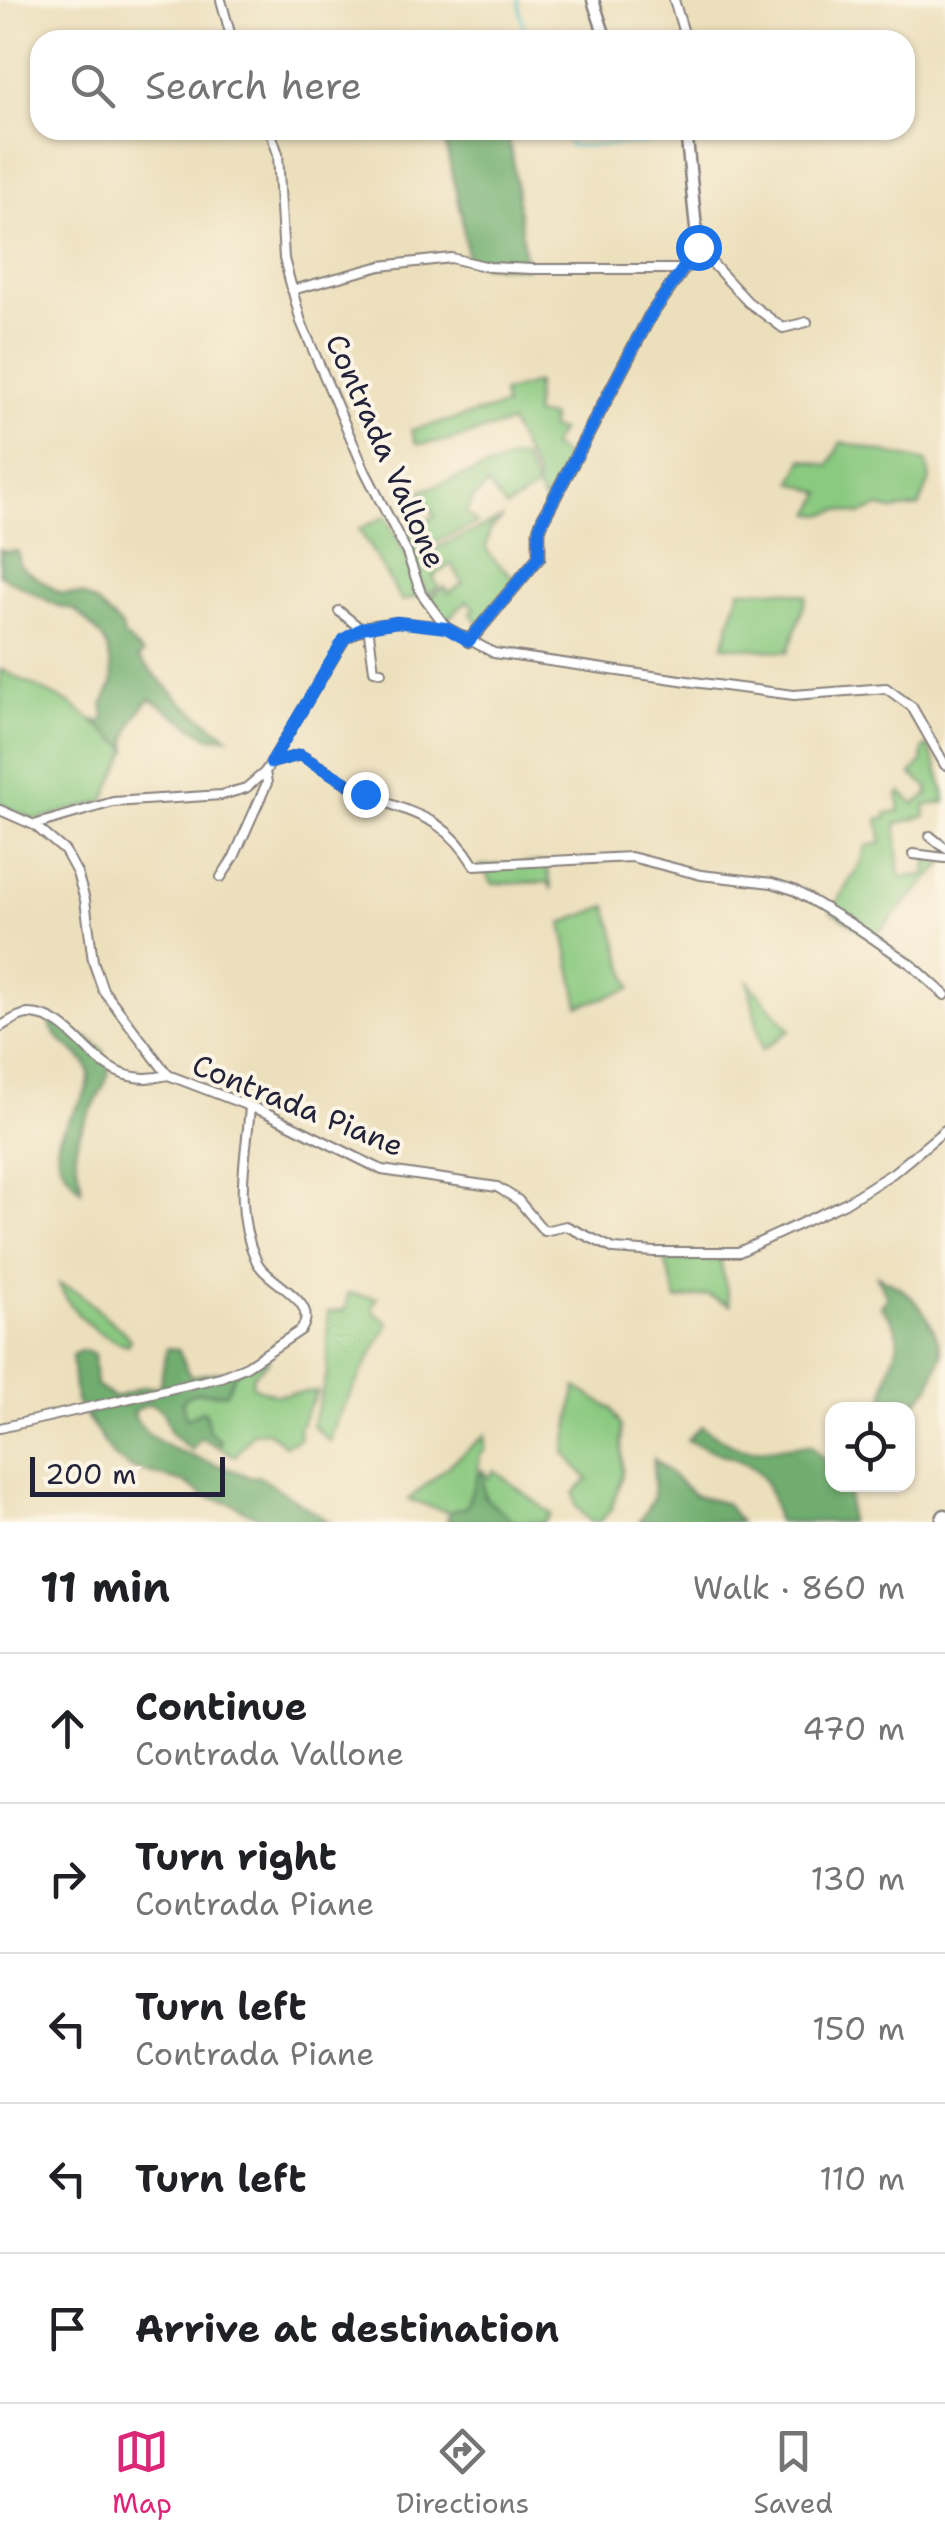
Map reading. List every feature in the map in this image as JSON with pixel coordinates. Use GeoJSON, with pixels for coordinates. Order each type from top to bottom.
{"type":"FeatureCollection","features":[{"type":"Feature","properties":{"kind":"street"},"geometry":{"type":"LineString","coordinates":[[221,0],[229,30]]}},
{"type":"Feature","properties":{"kind":"street"},"geometry":{"type":"LineString","coordinates":[[593,0],[603,30]]}},
{"type":"Feature","properties":{"kind":"street"},"geometry":{"type":"LineString","coordinates":[[674,0],[683,30]]}},
{"type":"Feature","properties":{"kind":"street","name":"Contrada Vallone"},"geometry":{"type":"LineString","coordinates":[[273,140],[278,154],[283,248],[312,351],[422,593],[446,628]]}},
{"type":"Feature","properties":{"kind":"street"},"geometry":{"type":"LineString","coordinates":[[687,140],[698,248],[748,302],[783,328],[807,322]]}},
{"type":"Feature","properties":{"kind":"street"},"geometry":{"type":"LineString","coordinates":[[469,641],[539,557],[543,519],[650,316],[698,248]]}},
{"type":"Feature","properties":{"kind":"street"},"geometry":{"type":"LineString","coordinates":[[292,290],[381,266],[451,258],[503,268],[685,269]]}},
{"type":"Feature","properties":{"kind":"street"},"geometry":{"type":"LineString","coordinates":[[339,611],[365,627],[374,670],[381,672]]}},
{"type":"Feature","properties":{"kind":"street"},"geometry":{"type":"LineString","coordinates":[[34,825],[113,802],[222,795],[246,788],[266,772],[344,639],[365,627],[397,622],[446,628],[494,653],[794,695],[886,688],[912,707],[945,765]]}},
{"type":"Feature","properties":{"kind":"street"},"geometry":{"type":"LineString","coordinates":[[271,763],[300,755],[365,794],[419,813],[448,831],[474,865],[630,857],[701,875],[772,883],[794,890],[912,964],[945,995]]}},
{"type":"Feature","properties":{"kind":"street"},"geometry":{"type":"LineString","coordinates":[[221,877],[267,783],[266,772]]}},
{"type":"Feature","properties":{"kind":"street","name":"Contrada Piane"},"geometry":{"type":"LineString","coordinates":[[0,810],[34,825],[65,851],[85,900],[93,961],[104,990],[122,1019],[168,1074],[250,1106],[382,1170],[497,1187],[518,1200],[544,1231],[566,1226],[614,1249],[739,1252],[845,1203],[945,1130]]}},
{"type":"Feature","properties":{"kind":"street"},"geometry":{"type":"LineString","coordinates":[[930,836],[945,848]]}},
{"type":"Feature","properties":{"kind":"street"},"geometry":{"type":"LineString","coordinates":[[913,854],[945,858]]}},
{"type":"Feature","properties":{"kind":"street"},"geometry":{"type":"LineString","coordinates":[[0,1027],[26,1014],[33,1015],[72,1035],[102,1062],[127,1076],[154,1078],[168,1074]]}},
{"type":"Feature","properties":{"kind":"street"},"geometry":{"type":"LineString","coordinates":[[0,1428],[221,1377],[247,1366],[302,1330],[307,1312],[301,1302],[262,1271],[245,1228],[241,1172],[250,1106]]}},
{"type":"Feature","properties":{"kind":"green space"},"geometry":{"type":"Polygon","coordinates":[[[444,140],[508,140],[526,268],[482,265],[467,258],[444,140]]]}},
{"type":"Feature","properties":{"kind":"green space"},"geometry":{"type":"Polygon","coordinates":[[[536,383],[534,415],[551,417],[550,429],[560,431],[551,447],[572,460],[547,507],[537,488],[506,508],[488,485],[466,513],[477,523],[432,544],[436,548],[503,518],[490,530],[486,548],[519,582],[480,625],[470,613],[475,609],[468,601],[447,619],[429,598],[445,587],[449,593],[463,583],[451,564],[433,577],[439,587],[427,595],[401,533],[435,516],[421,491],[513,458],[523,458],[536,485],[538,480],[510,423],[448,441],[420,444],[411,430],[505,406],[502,393],[536,383]]]}},
{"type":"Feature","properties":{"kind":"green space"},"geometry":{"type":"Polygon","coordinates":[[[841,442],[927,462],[930,480],[919,507],[880,507],[860,514],[840,510],[812,514],[822,493],[792,482],[803,459],[829,466],[841,442]]]}},
{"type":"Feature","properties":{"kind":"green space"},"geometry":{"type":"Polygon","coordinates":[[[386,516],[420,596],[402,601],[359,529],[386,516]]]}},
{"type":"Feature","properties":{"kind":"green space"},"geometry":{"type":"Polygon","coordinates":[[[0,549],[18,551],[20,566],[60,593],[83,595],[95,602],[143,654],[138,658],[182,702],[228,737],[209,738],[151,699],[133,722],[128,749],[90,719],[104,719],[103,705],[113,681],[108,649],[101,636],[75,610],[58,606],[0,575],[0,549]]]}},
{"type":"Feature","properties":{"kind":"green space"},"geometry":{"type":"Polygon","coordinates":[[[740,590],[781,590],[807,596],[788,652],[723,646],[740,590]]]}},
{"type":"Feature","properties":{"kind":"green space"},"geometry":{"type":"Polygon","coordinates":[[[0,669],[71,704],[128,749],[104,801],[36,820],[0,805],[0,669]]]}},
{"type":"Feature","properties":{"kind":"green space"},"geometry":{"type":"Polygon","coordinates":[[[928,746],[945,802],[925,806],[926,816],[896,824],[900,877],[926,875],[927,859],[944,863],[873,938],[831,911],[861,863],[866,846],[882,843],[878,819],[900,811],[898,795],[901,792],[914,804],[928,795],[928,787],[911,774],[922,762],[923,749],[928,746]]]}},
{"type":"Feature","properties":{"kind":"green space"},"geometry":{"type":"Polygon","coordinates":[[[546,862],[552,890],[548,882],[493,884],[480,866],[546,862]]]}},
{"type":"Feature","properties":{"kind":"green space"},"geometry":{"type":"Polygon","coordinates":[[[607,906],[631,989],[579,1006],[562,923],[607,906]]]}},
{"type":"Feature","properties":{"kind":"green space"},"geometry":{"type":"Polygon","coordinates":[[[748,981],[790,1030],[762,1050],[748,981]]]}},
{"type":"Feature","properties":{"kind":"green space"},"geometry":{"type":"Polygon","coordinates":[[[49,1015],[104,1051],[103,1059],[110,1066],[76,1146],[81,1190],[62,1166],[57,1147],[87,1089],[88,1070],[56,1035],[49,1015]]]}},
{"type":"Feature","properties":{"kind":"green space"},"geometry":{"type":"Polygon","coordinates":[[[720,1259],[730,1305],[708,1295],[677,1300],[665,1260],[720,1259]]]}},
{"type":"Feature","properties":{"kind":"green space"},"geometry":{"type":"Polygon","coordinates":[[[877,1276],[901,1289],[920,1306],[942,1354],[930,1387],[915,1404],[884,1402],[898,1336],[881,1306],[887,1297],[877,1276]]]}},
{"type":"Feature","properties":{"kind":"green space"},"geometry":{"type":"Polygon","coordinates":[[[59,1284],[79,1293],[119,1327],[130,1340],[128,1345],[86,1322],[70,1305],[59,1284]]]}},
{"type":"Feature","properties":{"kind":"green space"},"geometry":{"type":"Polygon","coordinates":[[[348,1293],[377,1298],[375,1313],[389,1323],[337,1419],[330,1442],[312,1425],[327,1374],[328,1312],[345,1310],[348,1293]]]}},
{"type":"Feature","properties":{"kind":"green space"},"geometry":{"type":"Polygon","coordinates":[[[167,1348],[178,1349],[190,1376],[228,1371],[235,1374],[226,1393],[196,1393],[182,1402],[186,1419],[202,1411],[206,1413],[209,1431],[221,1441],[219,1447],[200,1438],[192,1450],[172,1434],[162,1412],[148,1404],[133,1412],[141,1426],[184,1454],[249,1477],[258,1476],[330,1522],[267,1522],[203,1495],[183,1482],[131,1468],[114,1457],[76,1401],[72,1355],[82,1350],[94,1354],[96,1386],[115,1398],[143,1387],[159,1387],[167,1348]]]}},
{"type":"Feature","properties":{"kind":"green space"},"geometry":{"type":"Polygon","coordinates":[[[269,1354],[268,1362],[253,1375],[252,1386],[276,1395],[317,1391],[299,1428],[300,1439],[285,1445],[267,1431],[253,1433],[235,1456],[219,1447],[221,1441],[209,1431],[202,1411],[185,1419],[182,1402],[196,1393],[226,1393],[235,1374],[269,1354]]]}},
{"type":"Feature","properties":{"kind":"green space"},"geometry":{"type":"Polygon","coordinates":[[[576,1387],[612,1409],[621,1426],[622,1476],[611,1509],[600,1522],[591,1522],[576,1506],[574,1493],[588,1480],[565,1453],[576,1387]]]}},
{"type":"Feature","properties":{"kind":"green space"},"geometry":{"type":"Polygon","coordinates":[[[701,1426],[744,1449],[811,1445],[825,1460],[825,1492],[849,1492],[849,1522],[777,1522],[766,1483],[757,1472],[747,1464],[687,1440],[701,1426]]]}},
{"type":"Feature","properties":{"kind":"green space"},"geometry":{"type":"Polygon","coordinates":[[[485,1435],[485,1451],[480,1455],[477,1481],[466,1507],[449,1512],[408,1500],[485,1435]]]}},
{"type":"Feature","properties":{"kind":"green space"},"geometry":{"type":"Polygon","coordinates":[[[654,1459],[694,1495],[727,1504],[740,1522],[639,1522],[653,1499],[654,1459]]]}},
{"type":"Feature","properties":{"kind":"green space"},"geometry":{"type":"Polygon","coordinates":[[[494,1470],[551,1514],[544,1522],[515,1522],[487,1501],[483,1471],[489,1478],[494,1470]]]}},
{"type":"Feature","properties":{"kind":"green space"},"geometry":{"type":"Polygon","coordinates":[[[483,1471],[484,1497],[515,1522],[447,1522],[449,1512],[466,1507],[479,1472],[483,1471]]]}},
{"type":"Feature","properties":{"kind":"waterway"},"geometry":{"type":"LineString","coordinates":[[518,0],[524,30]]}},
{"type":"Feature","properties":{"kind":"waterway"},"geometry":{"type":"LineString","coordinates":[[568,140],[569,146],[647,144]]}},
{"type":"Feature","properties":{"kind":"route"},"geometry":{"type":"LineString","coordinates":[[365,794],[300,755],[271,763],[326,667],[344,639],[368,626],[397,622],[446,628],[469,641],[539,557],[539,530],[567,472],[650,316],[698,247]]}}]}
